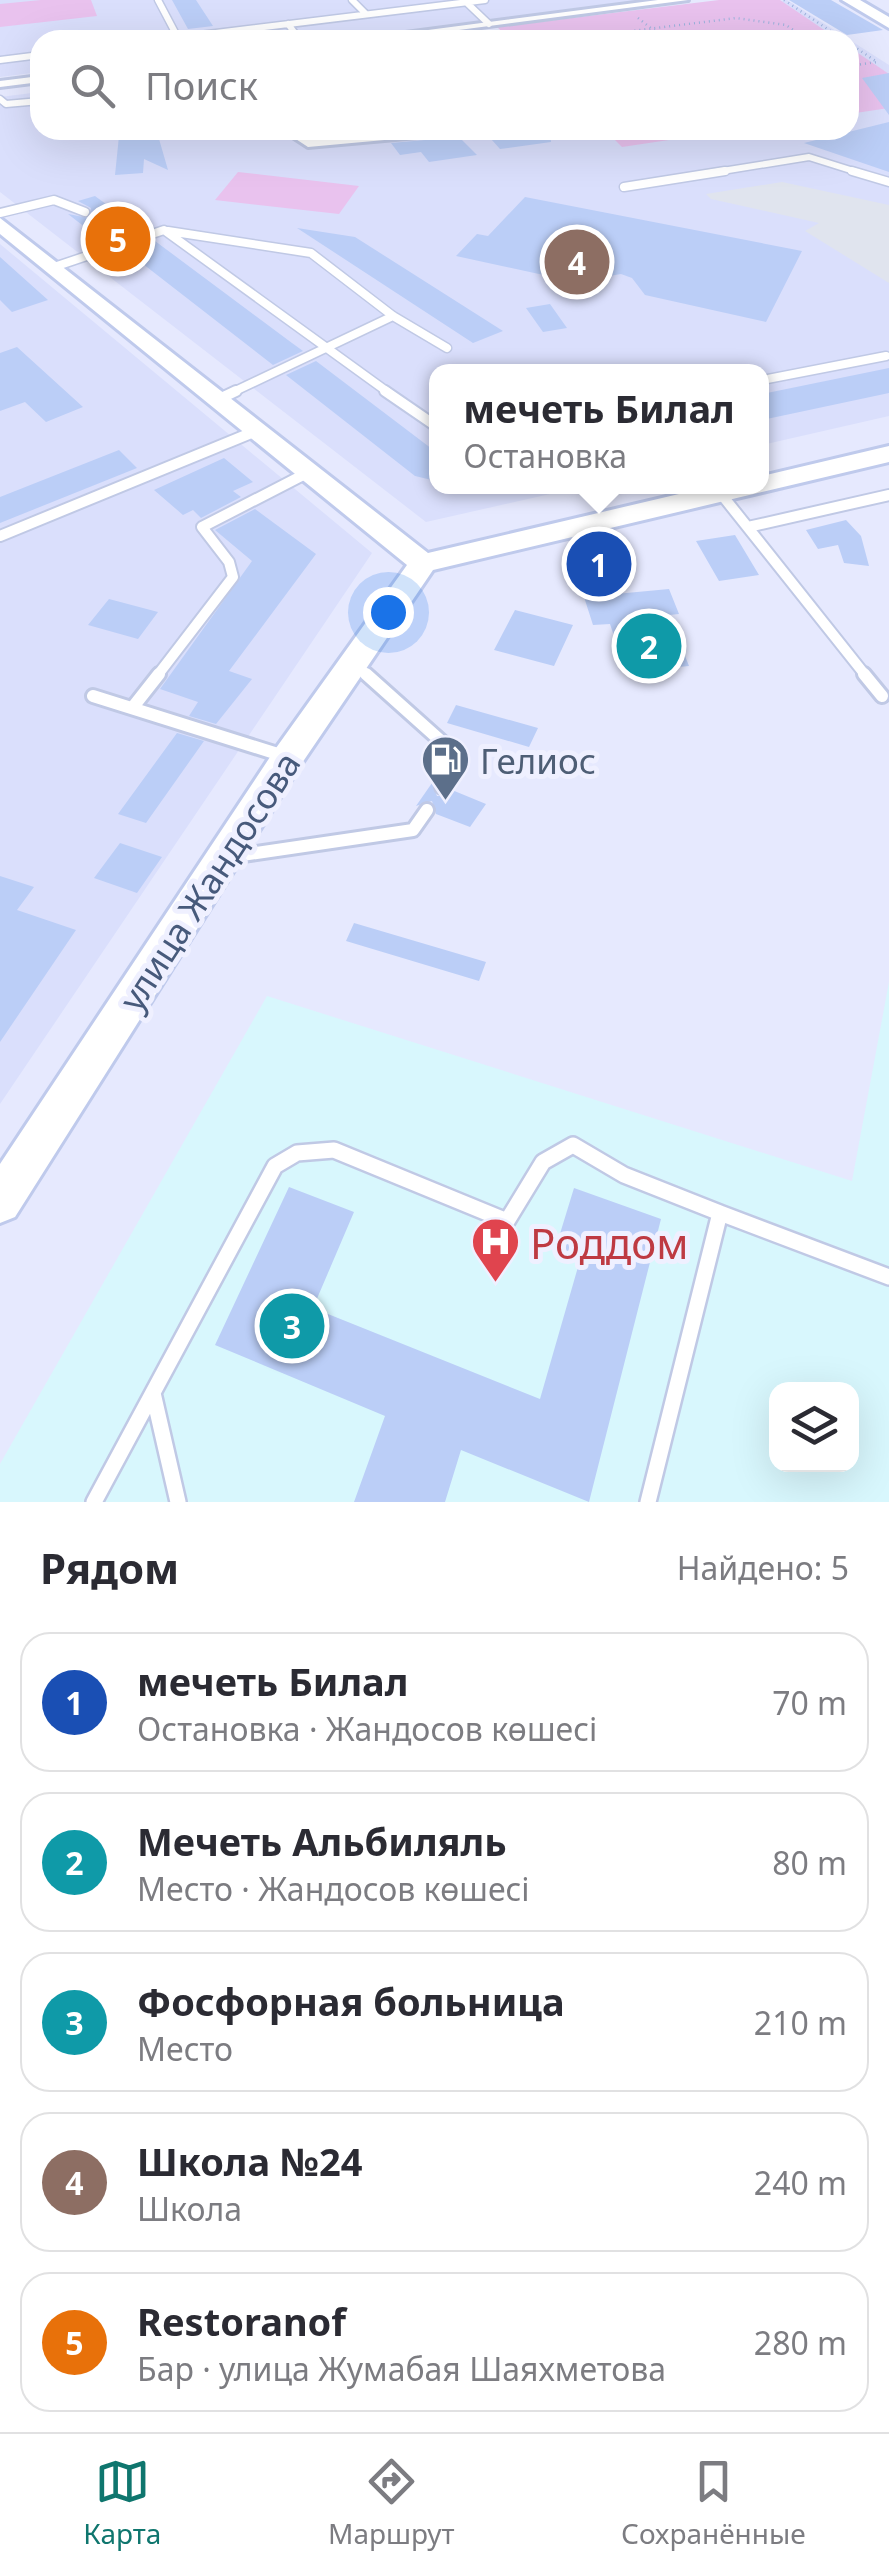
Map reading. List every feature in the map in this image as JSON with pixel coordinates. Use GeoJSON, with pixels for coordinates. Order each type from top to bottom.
{"type":"FeatureCollection","features":[{"type":"Feature","properties":{"kind":"street"},"geometry":{"type":"LineString","coordinates":[[439,30],[683,0]]}},
{"type":"Feature","properties":{"kind":"street"},"geometry":{"type":"LineString","coordinates":[[849,0],[889,23]]}},
{"type":"Feature","properties":{"kind":"street"},"geometry":{"type":"LineString","coordinates":[[879,0],[889,6]]}},
{"type":"Feature","properties":{"kind":"street"},"geometry":{"type":"LineString","coordinates":[[0,84],[30,80]]}},
{"type":"Feature","properties":{"kind":"street"},"geometry":{"type":"LineString","coordinates":[[303,140],[341,140]]}},
{"type":"Feature","properties":{"kind":"street"},"geometry":{"type":"LineString","coordinates":[[2,226],[423,563],[702,494]]}},
{"type":"Feature","properties":{"kind":"street"},"geometry":{"type":"LineString","coordinates":[[769,482],[889,454]]}},
{"type":"Feature","properties":{"kind":"street","name":"улица Жандосова"},"geometry":{"type":"LineString","coordinates":[[0,1202],[288,757],[423,563]]}},
{"type":"Feature","properties":{"kind":"lane"},"geometry":{"type":"LineString","coordinates":[[158,0],[174,30]]}},
{"type":"Feature","properties":{"kind":"lane"},"geometry":{"type":"LineString","coordinates":[[352,0],[366,14]]}},
{"type":"Feature","properties":{"kind":"lane"},"geometry":{"type":"LineString","coordinates":[[241,30],[485,0]]}},
{"type":"Feature","properties":{"kind":"lane"},"geometry":{"type":"LineString","coordinates":[[466,2],[489,24]]}},
{"type":"Feature","properties":{"kind":"lane"},"geometry":{"type":"LineString","coordinates":[[288,24],[292,30]]}},
{"type":"Feature","properties":{"kind":"lane"},"geometry":{"type":"LineString","coordinates":[[0,60],[30,56]]}},
{"type":"Feature","properties":{"kind":"lane"},"geometry":{"type":"LineString","coordinates":[[0,99],[6,104],[30,102]]}},
{"type":"Feature","properties":{"kind":"lane"},"geometry":{"type":"LineString","coordinates":[[624,187],[809,157],[889,182]]}},
{"type":"Feature","properties":{"kind":"lane"},"geometry":{"type":"LineString","coordinates":[[2,226],[56,198],[70,200],[84,212]]}},
{"type":"Feature","properties":{"kind":"lane"},"geometry":{"type":"LineString","coordinates":[[164,230],[429,421]]}},
{"type":"Feature","properties":{"kind":"lane"},"geometry":{"type":"LineString","coordinates":[[54,267],[164,230],[311,253],[393,316],[447,348]]}},
{"type":"Feature","properties":{"kind":"lane"},"geometry":{"type":"LineString","coordinates":[[218,400],[393,316]]}},
{"type":"Feature","properties":{"kind":"lane"},"geometry":{"type":"LineString","coordinates":[[769,379],[886,356]]}},
{"type":"Feature","properties":{"kind":"lane"},"geometry":{"type":"LineString","coordinates":[[0,536],[256,431]]}},
{"type":"Feature","properties":{"kind":"lane"},"geometry":{"type":"LineString","coordinates":[[132,707],[234,577],[229,562],[202,526],[307,473]]}},
{"type":"Feature","properties":{"kind":"lane"},"geometry":{"type":"LineString","coordinates":[[721,494],[882,696]]}},
{"type":"Feature","properties":{"kind":"lane"},"geometry":{"type":"LineString","coordinates":[[748,528],[889,495]]}},
{"type":"Feature","properties":{"kind":"lane"},"geometry":{"type":"LineString","coordinates":[[353,662],[460,758],[442,787]]}},
{"type":"Feature","properties":{"kind":"lane"},"geometry":{"type":"LineString","coordinates":[[94,696],[288,757]]}},
{"type":"Feature","properties":{"kind":"lane"},"geometry":{"type":"LineString","coordinates":[[225,857],[413,830],[427,810]]}},
{"type":"Feature","properties":{"kind":"lane"},"geometry":{"type":"LineString","coordinates":[[94,1502],[275,1166],[297,1153],[334,1150],[507,1221],[543,1162],[574,1145],[624,1175],[889,1276]]}},
{"type":"Feature","properties":{"kind":"lane"},"geometry":{"type":"LineString","coordinates":[[648,1502],[720,1214]]}},
{"type":"Feature","properties":{"kind":"lane"},"geometry":{"type":"LineString","coordinates":[[153,1393],[178,1502]]}},
{"type":"Feature","properties":{"kind":"path"},"geometry":{"type":"LineString","coordinates":[[784,0],[828,30]]}},
{"type":"Feature","properties":{"kind":"path"},"geometry":{"type":"LineString","coordinates":[[625,7],[652,29]]}},
{"type":"Feature","properties":{"kind":"path"},"geometry":{"type":"LineString","coordinates":[[644,30],[752,19],[793,30]]}},
{"type":"Feature","properties":{"kind":"path"},"geometry":{"type":"LineString","coordinates":[[859,50],[877,62],[859,65]]}},
{"type":"Feature","properties":{"kind":"shaded area"},"geometry":{"type":"Polygon","coordinates":[[[0,0],[673,0],[410,30],[30,30],[30,73],[0,77],[0,0]]]}},
{"type":"Feature","properties":{"kind":"shaded area"},"geometry":{"type":"Polygon","coordinates":[[[91,0],[97,16],[0,27],[0,4],[91,0]]]}},
{"type":"Feature","properties":{"kind":"shaded area"},"geometry":{"type":"Polygon","coordinates":[[[719,0],[780,0],[824,30],[500,30],[497,27],[719,0]]]}},
{"type":"Feature","properties":{"kind":"shaded area"},"geometry":{"type":"Polygon","coordinates":[[[787,0],[834,30],[542,30],[787,0]]]}},
{"type":"Feature","properties":{"kind":"shaded area"},"geometry":{"type":"Polygon","coordinates":[[[859,46],[889,65],[889,416],[769,443],[769,364],[429,364],[429,494],[550,494],[426,522],[0,192],[0,97],[30,93],[30,140],[859,140],[859,46]]]}},
{"type":"Feature","properties":{"kind":"shaded area"},"geometry":{"type":"Polygon","coordinates":[[[859,54],[889,74],[889,108],[859,112],[859,54]]]}},
{"type":"Feature","properties":{"kind":"shaded area"},"geometry":{"type":"Polygon","coordinates":[[[615,140],[669,140],[622,147],[615,140]]]}},
{"type":"Feature","properties":{"kind":"shaded area"},"geometry":{"type":"Polygon","coordinates":[[[238,172],[359,186],[339,214],[215,200],[238,172]]]}},
{"type":"Feature","properties":{"kind":"shaded area"},"geometry":{"type":"Polygon","coordinates":[[[782,182],[889,205],[889,283],[805,231],[819,223],[711,199],[706,194],[782,182]]]}},
{"type":"Feature","properties":{"kind":"shaded area"},"geometry":{"type":"Polygon","coordinates":[[[0,244],[372,553],[0,1104],[0,244]]]}},
{"type":"Feature","properties":{"kind":"shaded area","name":"Роддом"},"geometry":{"type":"Polygon","coordinates":[[[889,982],[889,1502],[0,1502],[0,1464],[267,996],[852,1181],[889,982]]]}},
{"type":"Feature","properties":{"kind":"building"},"geometry":{"type":"Polygon","coordinates":[[[172,0],[196,0],[213,26],[188,29],[172,0]]]}},
{"type":"Feature","properties":{"kind":"building"},"geometry":{"type":"Polygon","coordinates":[[[789,0],[831,0],[883,30],[859,33],[859,30],[839,30],[789,0]]]}},
{"type":"Feature","properties":{"kind":"building"},"geometry":{"type":"Polygon","coordinates":[[[889,73],[889,115],[862,78],[889,73]]]}},
{"type":"Feature","properties":{"kind":"building"},"geometry":{"type":"Polygon","coordinates":[[[889,122],[889,172],[804,143],[859,140],[859,129],[889,122]]]}},
{"type":"Feature","properties":{"kind":"building"},"geometry":{"type":"Polygon","coordinates":[[[119,140],[159,140],[168,170],[144,159],[143,173],[115,175],[119,140]]]}},
{"type":"Feature","properties":{"kind":"building"},"geometry":{"type":"Polygon","coordinates":[[[462,140],[477,155],[429,162],[421,152],[400,155],[391,143],[462,140]]]}},
{"type":"Feature","properties":{"kind":"building"},"geometry":{"type":"Polygon","coordinates":[[[492,140],[551,140],[551,142],[500,149],[492,140]]]}},
{"type":"Feature","properties":{"kind":"building"},"geometry":{"type":"Polygon","coordinates":[[[95,196],[141,230],[104,242],[68,214],[89,218],[91,208],[78,201],[95,196]]]}},
{"type":"Feature","properties":{"kind":"building"},"geometry":{"type":"Polygon","coordinates":[[[525,197],[802,251],[766,322],[645,295],[632,278],[621,274],[609,276],[591,268],[562,279],[456,256],[477,234],[488,236],[525,197]]]}},
{"type":"Feature","properties":{"kind":"building"},"geometry":{"type":"Polygon","coordinates":[[[297,228],[355,237],[503,331],[473,343],[297,228]]]}},
{"type":"Feature","properties":{"kind":"building"},"geometry":{"type":"Polygon","coordinates":[[[155,241],[303,351],[273,365],[143,264],[134,267],[117,254],[155,241]]]}},
{"type":"Feature","properties":{"kind":"building"},"geometry":{"type":"Polygon","coordinates":[[[0,257],[48,300],[12,312],[0,300],[0,257]]]}},
{"type":"Feature","properties":{"kind":"building"},"geometry":{"type":"Polygon","coordinates":[[[550,304],[567,328],[543,332],[526,308],[550,304]]]}},
{"type":"Feature","properties":{"kind":"building"},"geometry":{"type":"Polygon","coordinates":[[[17,347],[83,407],[46,422],[25,402],[0,411],[0,353],[17,347]]]}},
{"type":"Feature","properties":{"kind":"building"},"geometry":{"type":"Polygon","coordinates":[[[316,361],[429,447],[429,479],[415,476],[286,375],[316,361]]]}},
{"type":"Feature","properties":{"kind":"building"},"geometry":{"type":"Polygon","coordinates":[[[889,368],[889,393],[769,419],[769,393],[889,368]]]}},
{"type":"Feature","properties":{"kind":"building"},"geometry":{"type":"Polygon","coordinates":[[[119,450],[137,468],[0,523],[0,497],[119,450]]]}},
{"type":"Feature","properties":{"kind":"building"},"geometry":{"type":"Polygon","coordinates":[[[224,458],[253,482],[233,491],[241,497],[201,518],[193,510],[183,515],[154,490],[224,458]]]}},
{"type":"Feature","properties":{"kind":"building"},"geometry":{"type":"Polygon","coordinates":[[[255,509],[316,554],[229,671],[252,679],[216,724],[189,716],[198,702],[160,689],[252,561],[215,530],[255,509]]]}},
{"type":"Feature","properties":{"kind":"building"},"geometry":{"type":"Polygon","coordinates":[[[846,520],[861,536],[869,566],[844,563],[838,545],[818,549],[806,530],[846,520]]]}},
{"type":"Feature","properties":{"kind":"building"},"geometry":{"type":"Polygon","coordinates":[[[735,535],[759,575],[719,581],[696,541],[735,535]]]}},
{"type":"Feature","properties":{"kind":"building"},"geometry":{"type":"Polygon","coordinates":[[[669,589],[679,614],[669,615],[689,666],[626,672],[610,624],[593,625],[584,597],[669,589]]]}},
{"type":"Feature","properties":{"kind":"building"},"geometry":{"type":"Polygon","coordinates":[[[109,599],[158,612],[138,639],[88,625],[109,599]]]}},
{"type":"Feature","properties":{"kind":"building"},"geometry":{"type":"Polygon","coordinates":[[[515,610],[573,625],[554,666],[494,650],[515,610]]]}},
{"type":"Feature","properties":{"kind":"building"},"geometry":{"type":"Polygon","coordinates":[[[456,705],[538,728],[529,747],[447,723],[456,705]]]}},
{"type":"Feature","properties":{"kind":"building"},"geometry":{"type":"Polygon","coordinates":[[[177,733],[204,741],[146,823],[118,814],[177,733]]]}},
{"type":"Feature","properties":{"kind":"building"},"geometry":{"type":"Polygon","coordinates":[[[432,783],[437,796],[452,790],[486,804],[470,827],[436,814],[432,801],[416,806],[432,783]]]}},
{"type":"Feature","properties":{"kind":"building"},"geometry":{"type":"Polygon","coordinates":[[[120,843],[162,857],[137,893],[94,878],[120,843]]]}},
{"type":"Feature","properties":{"kind":"building"},"geometry":{"type":"Polygon","coordinates":[[[0,876],[34,887],[17,910],[76,930],[0,1042],[0,876]]]}},
{"type":"Feature","properties":{"kind":"building"},"geometry":{"type":"Polygon","coordinates":[[[354,923],[486,962],[479,981],[346,941],[354,923]]]}},
{"type":"Feature","properties":{"kind":"building"},"geometry":{"type":"Polygon","coordinates":[[[289,1187],[354,1212],[313,1308],[540,1399],[580,1260],[555,1250],[574,1188],[661,1219],[589,1502],[461,1450],[445,1502],[354,1502],[385,1416],[215,1345],[289,1187]]]}},
{"type":"Feature","properties":{"kind":"place","name":"Restoranof"},"geometry":{"type":"Point","coordinates":[118,239]}},
{"type":"Feature","properties":{"kind":"place","name":"Школа №24"},"geometry":{"type":"Point","coordinates":[577,262]}},
{"type":"Feature","properties":{"kind":"place","name":"мечеть Билал"},"geometry":{"type":"Point","coordinates":[599,564]}},
{"type":"Feature","properties":{"kind":"place","name":"Мечеть Альбиляль"},"geometry":{"type":"Point","coordinates":[649,646]}},
{"type":"Feature","properties":{"kind":"place","name":"Гелиос"},"geometry":{"type":"Point","coordinates":[445,802]}},
{"type":"Feature","properties":{"kind":"place","name":"Роддом"},"geometry":{"type":"Point","coordinates":[495,1284]}},
{"type":"Feature","properties":{"kind":"place","name":"Фосфорная больница"},"geometry":{"type":"Point","coordinates":[292,1326]}}]}
